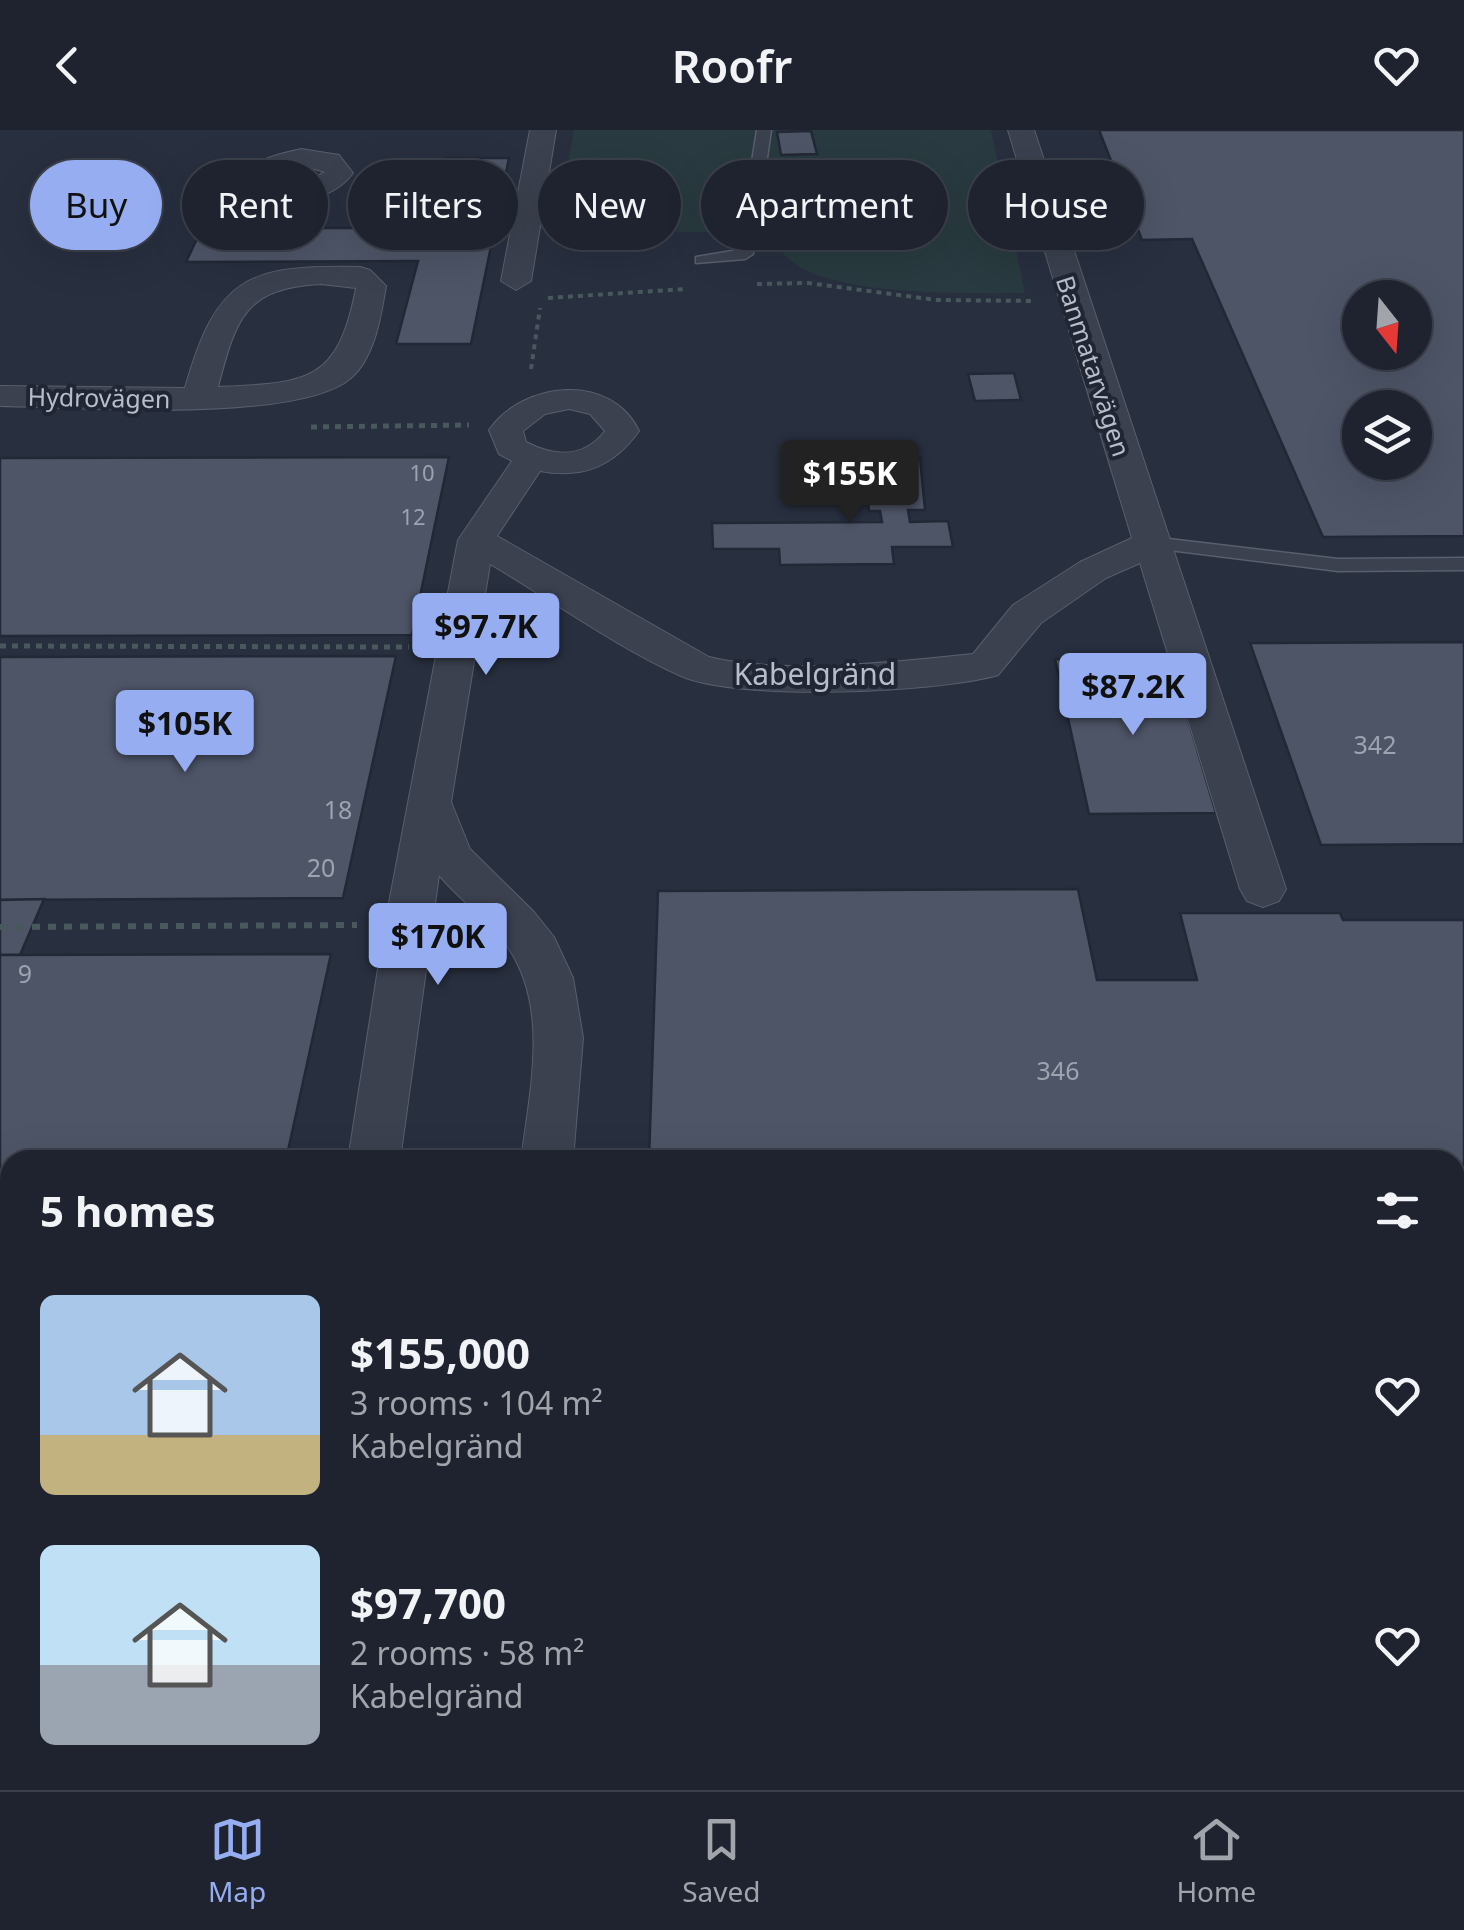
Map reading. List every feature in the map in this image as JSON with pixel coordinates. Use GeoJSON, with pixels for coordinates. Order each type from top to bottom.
{"type":"FeatureCollection","features":[{"type":"Feature","properties":{"kind":"street"},"geometry":{"type":"LineString","coordinates":[[516,280],[543,130]]}},
{"type":"Feature","properties":{"kind":"street","name":"Banmatarvägen"},"geometry":{"type":"LineString","coordinates":[[1021,130],[1148,545],[1263,889]]}},
{"type":"Feature","properties":{"kind":"street"},"geometry":{"type":"LineString","coordinates":[[330,161],[353,141]]}},
{"type":"Feature","properties":{"kind":"street","name":"Hydrovägen"},"geometry":{"type":"LineString","coordinates":[[0,396],[199,398],[287,392],[338,374],[364,326],[371,286],[360,276],[324,274],[276,277],[253,284],[239,296],[231,312],[208,362],[199,398]]}},
{"type":"Feature","properties":{"kind":"street"},"geometry":{"type":"LineString","coordinates":[[375,1150],[408,924],[476,540],[530,460]]}},
{"type":"Feature","properties":{"kind":"street","name":"Kabelgränd"},"geometry":{"type":"LineString","coordinates":[[476,540],[682,660],[736,677],[903,675],[984,666],[1003,648],[1027,614],[1093,570],[1148,545]]}},
{"type":"Feature","properties":{"kind":"street"},"geometry":{"type":"LineString","coordinates":[[431,805],[440,843],[472,884],[520,927],[542,961],[556,1002],[560,1040],[548,1150]]}},
{"type":"Feature","properties":{"kind":"lane"},"geometry":{"type":"LineString","coordinates":[[701,260],[746,254],[764,130]]}},
{"type":"Feature","properties":{"kind":"lane"},"geometry":{"type":"LineString","coordinates":[[1148,545],[1338,565],[1464,564]]}},
{"type":"Feature","properties":{"kind":"path"},"geometry":{"type":"LineString","coordinates":[[748,285],[808,283],[937,300],[1046,302]]}},
{"type":"Feature","properties":{"kind":"path"},"geometry":{"type":"LineString","coordinates":[[542,299],[700,288]]}},
{"type":"Feature","properties":{"kind":"path"},"geometry":{"type":"LineString","coordinates":[[0,646],[456,647]]}},
{"type":"Feature","properties":{"kind":"path"},"geometry":{"type":"LineString","coordinates":[[0,927],[408,924]]}},
{"type":"Feature","properties":{"kind":"shaded area"},"geometry":{"type":"Polygon","coordinates":[[[574,130],[991,130],[997,160],[968,160],[968,250],[1016,250],[1025,293],[912,291],[853,284],[803,269],[780,250],[948,250],[948,160],[701,160],[701,232],[681,232],[681,160],[569,160],[574,130]]]}},
{"type":"Feature","properties":{"kind":"building"},"geometry":{"type":"Polygon","coordinates":[[[1099,130],[1464,130],[1464,536],[1323,537],[1192,239],[1144,240],[1144,160],[1111,160],[1099,130]]]}},
{"type":"Feature","properties":{"kind":"building"},"geometry":{"type":"Polygon","coordinates":[[[811,131],[817,154],[781,155],[777,132],[811,131]]]}},
{"type":"Feature","properties":{"kind":"building"},"geometry":{"type":"Polygon","coordinates":[[[445,158],[509,158],[509,160],[445,158]]]}},
{"type":"Feature","properties":{"kind":"building"},"geometry":{"type":"Polygon","coordinates":[[[328,228],[348,228],[348,250],[490,250],[471,344],[396,344],[418,261],[186,262],[192,250],[328,250],[328,228]]]}},
{"type":"Feature","properties":{"kind":"building"},"geometry":{"type":"Polygon","coordinates":[[[1014,373],[1021,400],[975,401],[968,374],[1014,373]]]}},
{"type":"Feature","properties":{"kind":"building"},"geometry":{"type":"Polygon","coordinates":[[[449,457],[412,635],[0,636],[0,458],[449,457]]]}},
{"type":"Feature","properties":{"kind":"building"},"geometry":{"type":"Polygon","coordinates":[[[920,458],[925,510],[908,510],[910,522],[948,521],[953,547],[892,547],[894,564],[780,565],[779,549],[713,549],[712,523],[882,522],[880,511],[869,511],[864,461],[920,458]]]}},
{"type":"Feature","properties":{"kind":"building"},"geometry":{"type":"Polygon","coordinates":[[[1464,642],[1464,844],[1321,845],[1250,643],[1464,642]]]}},
{"type":"Feature","properties":{"kind":"building"},"geometry":{"type":"Polygon","coordinates":[[[396,656],[343,898],[0,900],[0,657],[396,656]]]}},
{"type":"Feature","properties":{"kind":"building"},"geometry":{"type":"Polygon","coordinates":[[[1055,659],[1170,659],[1216,813],[1089,814],[1055,659]]]}},
{"type":"Feature","properties":{"kind":"building"},"geometry":{"type":"Polygon","coordinates":[[[1078,889],[1097,980],[1197,980],[1180,913],[1340,913],[1343,920],[1464,920],[1464,1150],[649,1150],[658,891],[1078,889]]]}},
{"type":"Feature","properties":{"kind":"building"},"geometry":{"type":"Polygon","coordinates":[[[44,899],[20,955],[0,955],[0,900],[44,899]]]}},
{"type":"Feature","properties":{"kind":"building"},"geometry":{"type":"Polygon","coordinates":[[[331,954],[288,1150],[0,1150],[0,955],[331,954]]]}}]}
